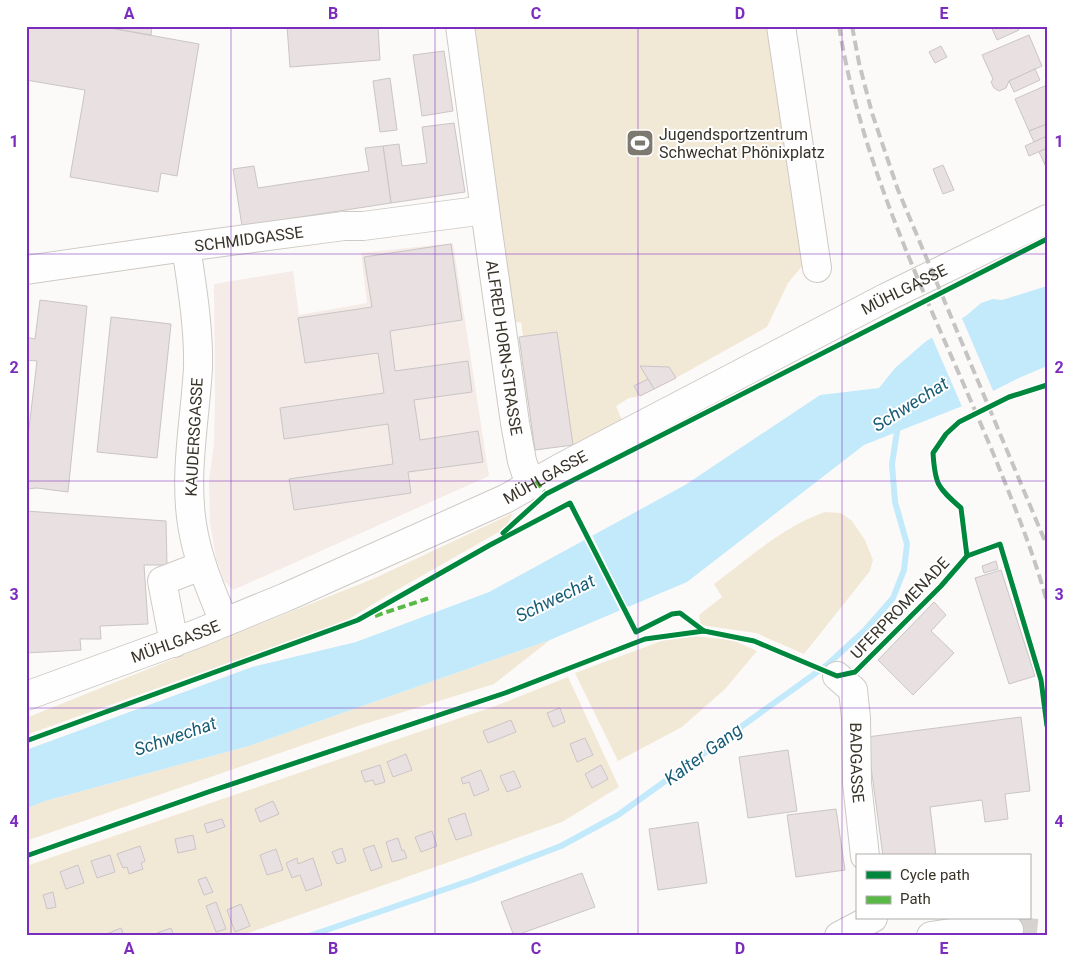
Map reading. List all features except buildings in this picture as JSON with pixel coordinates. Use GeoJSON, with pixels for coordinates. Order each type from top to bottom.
{"type":"FeatureCollection","features":[{"type":"Feature","properties":{"kind":"street","name":"ALFRED HORN-STRASSE"},"geometry":{"type":"LineString","coordinates":[[460,26],[478,210],[522,461],[530,484]]}},
{"type":"Feature","properties":{"kind":"street"},"geometry":{"type":"LineString","coordinates":[[781,26],[817,268]]}},
{"type":"Feature","properties":{"kind":"street","name":"SCHMIDGASSE"},"geometry":{"type":"LineString","coordinates":[[26,270],[344,226],[363,226],[478,210]]}},
{"type":"Feature","properties":{"kind":"street","name":"MÜHLGASSE"},"geometry":{"type":"LineString","coordinates":[[26,696],[174,643],[286,597],[505,499],[530,484],[887,297],[1047,219]]}},
{"type":"Feature","properties":{"kind":"street","name":"KAUDERSGASSE"},"geometry":{"type":"LineString","coordinates":[[186,247],[193,296],[198,366],[189,488],[192,525],[202,566],[224,622]]}},
{"type":"Feature","properties":{"kind":"street"},"geometry":{"type":"LineString","coordinates":[[174,643],[162,581],[202,566]]}},
{"type":"Feature","properties":{"kind":"street","name":"BADGASSE"},"geometry":{"type":"LineString","coordinates":[[837,676],[853,690],[856,718],[856,783],[865,854]]}},
{"type":"Feature","properties":{"kind":"street"},"geometry":{"type":"LineString","coordinates":[[839,936],[869,920]]}},
{"type":"Feature","properties":{"kind":"street"},"geometry":{"type":"LineString","coordinates":[[931,936],[964,931],[1019,928]]}},
{"type":"Feature","properties":{"kind":"shaded area","name":"Jugendsportzentrum Schwechat Phönixplatz"},"geometry":{"type":"Polygon","coordinates":[[[474,26],[775,26],[808,259],[788,283],[767,327],[676,378],[640,396],[629,398],[616,406],[622,420],[573,445],[535,450],[519,337],[523,337],[521,322],[514,323],[474,26]]]}},
{"type":"Feature","properties":{"kind":"shaded area"},"geometry":{"type":"Polygon","coordinates":[[[453,243],[489,476],[233,590],[224,581],[216,558],[210,523],[209,480],[214,444],[215,396],[214,284],[293,271],[299,315],[367,303],[361,253],[453,243]]]}},
{"type":"Feature","properties":{"kind":"shaded area"},"geometry":{"type":"Polygon","coordinates":[[[825,512],[841,513],[852,521],[865,540],[873,560],[870,571],[804,654],[756,633],[701,625],[699,615],[722,597],[714,584],[781,534],[825,512]]]}},
{"type":"Feature","properties":{"kind":"shaded area"},"geometry":{"type":"Polygon","coordinates":[[[513,513],[506,528],[346,621],[26,735],[26,718],[375,578],[513,513]]]}},
{"type":"Feature","properties":{"kind":"shaded area"},"geometry":{"type":"Polygon","coordinates":[[[694,636],[732,640],[757,651],[725,689],[682,727],[618,761],[575,673],[664,640],[694,636]]]}},
{"type":"Feature","properties":{"kind":"shaded area"},"geometry":{"type":"Polygon","coordinates":[[[550,640],[494,684],[358,726],[26,841],[26,809],[45,801],[249,746],[550,640]]]}},
{"type":"Feature","properties":{"kind":"shaded area"},"geometry":{"type":"Polygon","coordinates":[[[568,677],[619,787],[562,822],[240,936],[26,936],[26,866],[498,705],[568,677]]]}},
{"type":"Feature","properties":{"kind":"water","name":"Schwechat"},"geometry":{"type":"Polygon","coordinates":[[[1047,286],[1047,366],[965,405],[864,445],[687,582],[550,640],[249,746],[45,801],[26,809],[26,750],[252,667],[356,642],[489,592],[685,485],[820,395],[879,388],[895,368],[925,342],[967,315],[981,303],[993,299],[1002,300],[1047,286]]]}},
{"type":"Feature","properties":{"kind":"pier"},"geometry":{"type":"Polygon","coordinates":[[[961,316],[994,393],[963,409],[931,335],[961,316]]]}},
{"type":"Feature","properties":{"kind":"pier"},"geometry":{"type":"Polygon","coordinates":[[[591,533],[628,609],[621,613],[583,537],[591,533]]]}},
{"type":"Feature","properties":{"kind":"waterway","name":"Kalter Gang"},"geometry":{"type":"LineString","coordinates":[[309,936],[472,880],[561,846],[618,815],[827,665],[865,630],[893,598],[904,570],[907,544],[895,502],[892,464],[898,425]]}},
{"type":"Feature","properties":{"kind":"tunnel"},"geometry":{"type":"LineString","coordinates":[[1009,930],[1047,934]]}},
{"type":"Feature","properties":{"kind":"railway"},"geometry":{"type":"LineString","coordinates":[[839,26],[850,82],[883,190],[925,296],[1008,490],[1029,545],[1047,602]]}},
{"type":"Feature","properties":{"kind":"railway"},"geometry":{"type":"LineString","coordinates":[[852,26],[872,113],[898,190],[1047,546]]}},
{"type":"Feature","properties":{"kind":"marked path"},"geometry":{"type":"LineString","coordinates":[[536,481],[546,494]]}},
{"type":"Feature","properties":{"kind":"marked path"},"geometry":{"type":"LineString","coordinates":[[375,616],[429,598]]}},
{"type":"Feature","properties":{"kind":"cycle path"},"geometry":{"type":"LineString","coordinates":[[503,533],[546,494],[1047,239]]}},
{"type":"Feature","properties":{"kind":"cycle path"},"geometry":{"type":"LineString","coordinates":[[967,556],[961,508],[942,490],[936,478],[933,453],[946,434],[959,422],[1009,397],[1047,385]]}},
{"type":"Feature","properties":{"kind":"cycle path"},"geometry":{"type":"LineString","coordinates":[[26,741],[358,620],[490,545],[570,503],[636,632],[672,614],[680,613],[704,631]]}},
{"type":"Feature","properties":{"kind":"cycle path","name":"UFERPROMENADE"},"geometry":{"type":"LineString","coordinates":[[26,856],[211,791],[505,693],[645,639],[704,631],[754,641],[837,676],[855,672],[941,586],[967,556],[1000,544],[1041,680],[1047,726]]}},
{"type":"Feature","properties":{"kind":"place","name":"Jugendsportzentrum Schwechat Phönixplatz"},"geometry":{"type":"Point","coordinates":[640,143]}}]}
